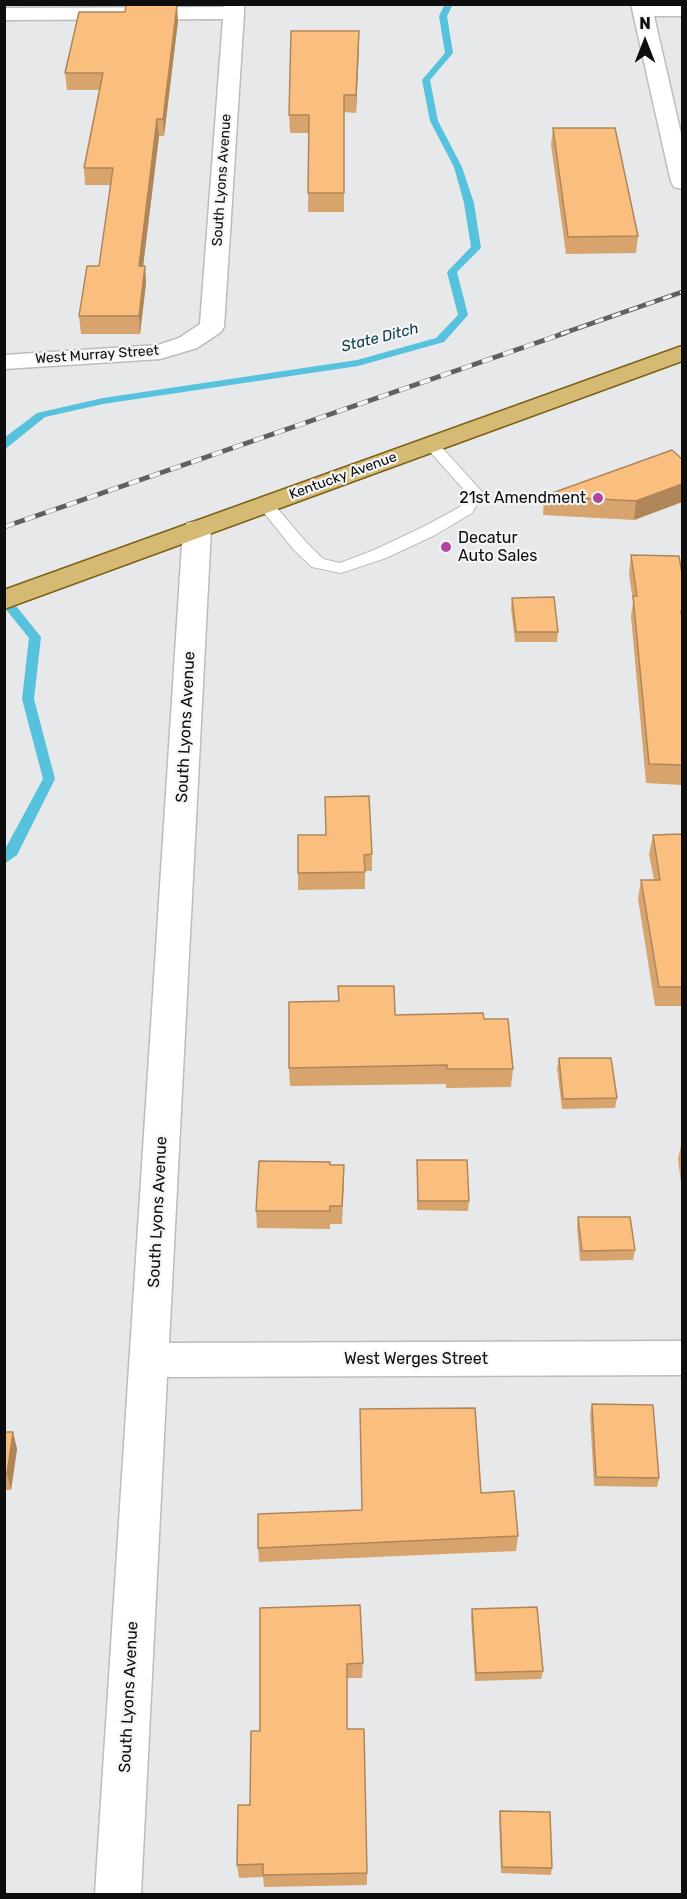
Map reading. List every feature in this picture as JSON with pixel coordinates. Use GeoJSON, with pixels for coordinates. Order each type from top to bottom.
{"type":"FeatureCollection","features":[{"type":"Feature","properties":{"kind":"main road","name":"Kentucky Avenue"},"geometry":{"type":"LineString","coordinates":[[4,600],[682,353]]}},
{"type":"Feature","properties":{"kind":"street"},"geometry":{"type":"LineString","coordinates":[[682,10],[642,7],[682,182]]}},
{"type":"Feature","properties":{"kind":"street"},"geometry":{"type":"LineString","coordinates":[[4,14],[234,9]]}},
{"type":"Feature","properties":{"kind":"street","name":"South Lyons Avenue"},"geometry":{"type":"LineString","coordinates":[[188,343],[212,327],[234,9]]}},
{"type":"Feature","properties":{"kind":"street","name":"West Murray Street"},"geometry":{"type":"LineString","coordinates":[[4,362],[160,352],[188,343]]}},
{"type":"Feature","properties":{"kind":"street","name":"South Lyons Avenue"},"geometry":{"type":"LineString","coordinates":[[118,1894],[197,529]]}},
{"type":"Feature","properties":{"kind":"street","name":"West Werges Street"},"geometry":{"type":"LineString","coordinates":[[149,1360],[682,1358]]}},
{"type":"Feature","properties":{"kind":"lane"},"geometry":{"type":"LineString","coordinates":[[265,504],[300,546],[318,563],[341,568],[380,554],[429,531],[466,510],[475,493],[431,444]]}},
{"type":"Feature","properties":{"kind":"building"},"geometry":{"type":"Polygon","coordinates":[[[126,5],[177,5],[163,119],[157,119],[139,266],[145,266],[139,316],[79,316],[87,266],[99,266],[113,168],[84,168],[103,73],[65,73],[79,12],[125,12],[126,5]]]}},
{"type":"Feature","properties":{"kind":"building"},"geometry":{"type":"Polygon","coordinates":[[[291,31],[359,31],[356,95],[344,95],[344,193],[308,193],[309,115],[289,115],[291,31]]]}},
{"type":"Feature","properties":{"kind":"building"},"geometry":{"type":"Polygon","coordinates":[[[553,128],[615,128],[638,236],[568,237],[553,128]]]}},
{"type":"Feature","properties":{"kind":"building"},"geometry":{"type":"Polygon","coordinates":[[[672,450],[682,459],[682,484],[636,501],[544,496],[672,450]]]}},
{"type":"Feature","properties":{"kind":"building"},"geometry":{"type":"Polygon","coordinates":[[[631,555],[679,556],[682,574],[682,765],[649,764],[633,596],[637,596],[631,555]]]}},
{"type":"Feature","properties":{"kind":"building"},"geometry":{"type":"Polygon","coordinates":[[[554,597],[558,632],[516,632],[512,598],[554,597]]]}},
{"type":"Feature","properties":{"kind":"building"},"geometry":{"type":"Polygon","coordinates":[[[369,796],[372,854],[364,855],[365,872],[298,873],[298,835],[326,835],[325,797],[369,796]]]}},
{"type":"Feature","properties":{"kind":"building"},"geometry":{"type":"Polygon","coordinates":[[[682,834],[682,987],[659,987],[641,880],[660,880],[653,835],[682,834]]]}},
{"type":"Feature","properties":{"kind":"building"},"geometry":{"type":"Polygon","coordinates":[[[338,986],[394,986],[395,1015],[483,1013],[484,1019],[508,1019],[513,1069],[447,1069],[447,1065],[289,1068],[289,1002],[339,1001],[338,986]]]}},
{"type":"Feature","properties":{"kind":"building"},"geometry":{"type":"Polygon","coordinates":[[[559,1058],[611,1058],[617,1098],[563,1099],[559,1058]]]}},
{"type":"Feature","properties":{"kind":"building"},"geometry":{"type":"Polygon","coordinates":[[[417,1160],[467,1160],[469,1201],[418,1201],[417,1160]]]}},
{"type":"Feature","properties":{"kind":"building"},"geometry":{"type":"Polygon","coordinates":[[[259,1161],[330,1162],[330,1165],[344,1165],[342,1206],[330,1206],[330,1211],[256,1211],[259,1161]]]}},
{"type":"Feature","properties":{"kind":"building"},"geometry":{"type":"Polygon","coordinates":[[[578,1217],[630,1217],[635,1250],[582,1251],[578,1217]]]}},
{"type":"Feature","properties":{"kind":"building"},"geometry":{"type":"Polygon","coordinates":[[[592,1404],[653,1405],[659,1478],[596,1477],[592,1404]]]}},
{"type":"Feature","properties":{"kind":"building"},"geometry":{"type":"Polygon","coordinates":[[[475,1408],[481,1493],[514,1491],[518,1536],[258,1548],[258,1514],[362,1510],[360,1409],[475,1408]]]}},
{"type":"Feature","properties":{"kind":"building"},"geometry":{"type":"Polygon","coordinates":[[[4,1432],[13,1432],[7,1474],[4,1474],[4,1432]]]}},
{"type":"Feature","properties":{"kind":"building"},"geometry":{"type":"Polygon","coordinates":[[[360,1605],[363,1663],[347,1664],[347,1729],[364,1729],[367,1873],[263,1875],[263,1864],[237,1865],[238,1805],[250,1805],[251,1731],[260,1731],[260,1608],[360,1605]]]}},
{"type":"Feature","properties":{"kind":"building"},"geometry":{"type":"Polygon","coordinates":[[[537,1607],[543,1671],[476,1673],[472,1609],[537,1607]]]}},
{"type":"Feature","properties":{"kind":"building"},"geometry":{"type":"Polygon","coordinates":[[[500,1811],[550,1812],[552,1868],[502,1867],[500,1811]]]}},
{"type":"Feature","properties":{"kind":"waterway","name":"State Ditch"},"geometry":{"type":"LineString","coordinates":[[4,447],[8,440],[41,415],[103,401],[358,363],[440,340],[463,315],[452,272],[476,248],[469,203],[458,167],[434,121],[426,80],[449,53],[443,16],[449,4]]}},
{"type":"Feature","properties":{"kind":"waterway","name":"State Ditch"},"geometry":{"type":"LineString","coordinates":[[4,599],[35,637],[28,699],[49,779],[12,852],[4,859]]}},
{"type":"Feature","properties":{"kind":"railway"},"geometry":{"type":"LineString","coordinates":[[561,334],[682,292]]}},
{"type":"Feature","properties":{"kind":"railway"},"geometry":{"type":"LineString","coordinates":[[4,527],[565,333]]}},
{"type":"Feature","properties":{"kind":"place","name":"21st Amendment"},"geometry":{"type":"Point","coordinates":[598,498]}},
{"type":"Feature","properties":{"kind":"place","name":"Decatur Auto Sales"},"geometry":{"type":"Point","coordinates":[446,547]}}]}
